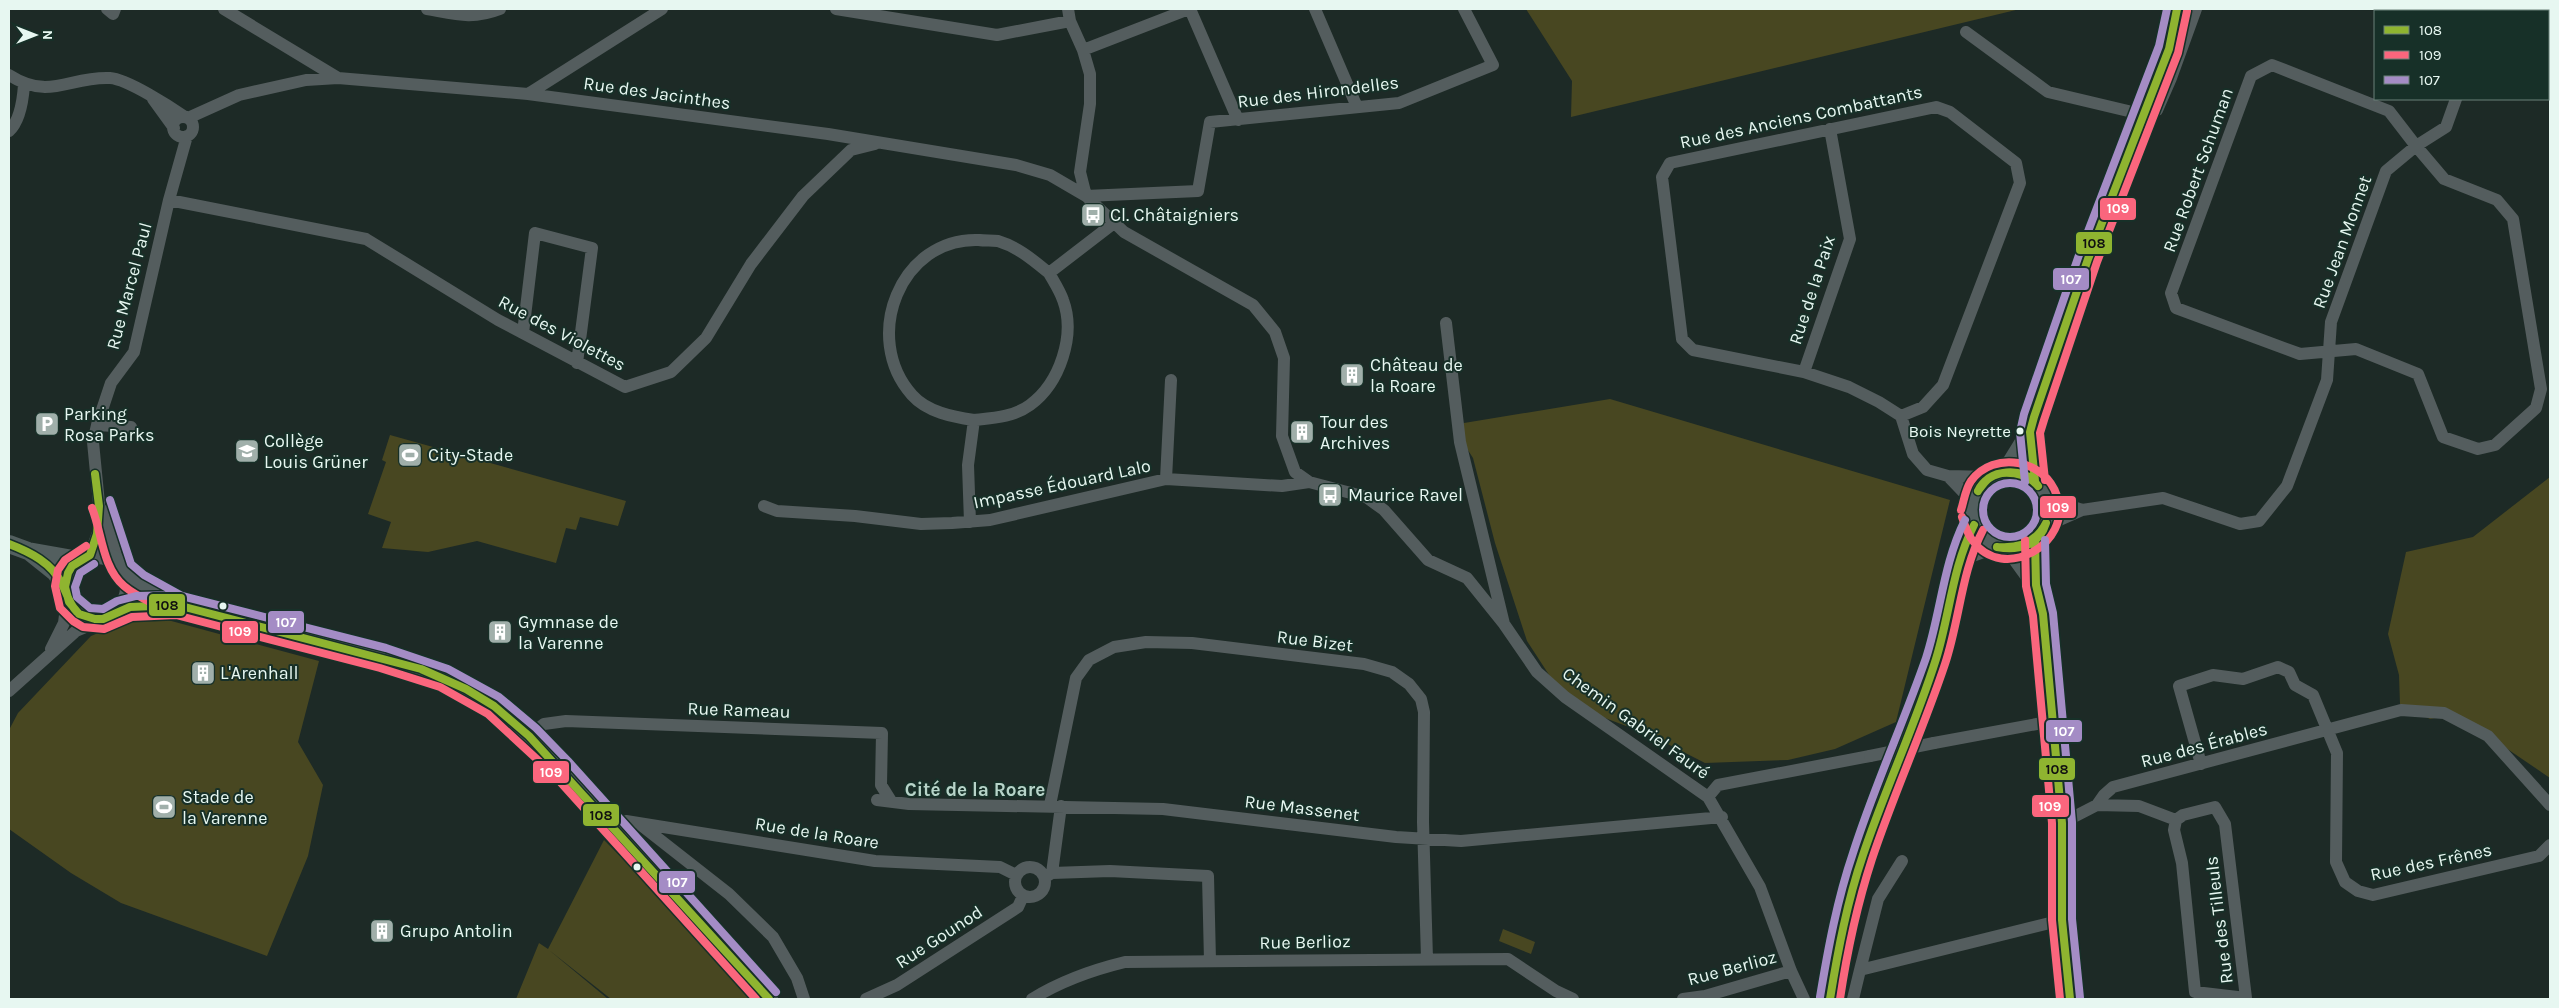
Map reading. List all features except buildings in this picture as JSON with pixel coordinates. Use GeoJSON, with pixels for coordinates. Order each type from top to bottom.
{"type":"FeatureCollection","features":[{"type":"Feature","properties":{"kind":"main road"},"geometry":{"type":"LineString","coordinates":[[2036,585],[2002,547],[1980,535],[1971,513],[1972,501],[1976,490],[1998,474],[2030,432],[2069,312],[2169,49],[2177,9]]}},
{"type":"Feature","properties":{"kind":"main road"},"geometry":{"type":"LineString","coordinates":[[2030,432],[2035,482]]}},
{"type":"Feature","properties":{"kind":"main road"},"geometry":{"type":"LineString","coordinates":[[1956,566],[1972,553],[2002,547],[2026,546],[2035,540],[2046,526],[2049,511],[2047,498],[2035,482],[2019,472],[1998,474]]}},
{"type":"Feature","properties":{"kind":"main road"},"geometry":{"type":"LineString","coordinates":[[1830,999],[1848,904],[1868,838],[1937,658],[1956,566],[1963,542],[1974,524]]}},
{"type":"Feature","properties":{"kind":"main road"},"geometry":{"type":"LineString","coordinates":[[2035,540],[2036,585],[2044,614],[2062,823],[2062,920],[2070,999]]}},
{"type":"Feature","properties":{"kind":"main road"},"geometry":{"type":"LineString","coordinates":[[9,544],[28,551],[84,558],[102,554],[118,562],[129,577],[177,604]]}},
{"type":"Feature","properties":{"kind":"main road"},"geometry":{"type":"LineString","coordinates":[[28,551],[56,573],[66,594],[79,614],[86,618],[102,620],[121,610],[152,603],[177,604],[421,669],[466,689],[494,706],[529,736],[614,826],[769,999]]}},
{"type":"Feature","properties":{"kind":"main road"},"geometry":{"type":"LineString","coordinates":[[66,594],[70,569],[84,558]]}},
{"type":"Feature","properties":{"kind":"main road"},"geometry":{"type":"LineString","coordinates":[[121,610],[129,596],[129,577]]}},
{"type":"Feature","properties":{"kind":"street"},"geometry":{"type":"LineString","coordinates":[[107,9],[113,14],[116,9]]}},
{"type":"Feature","properties":{"kind":"street"},"geometry":{"type":"LineString","coordinates":[[224,9],[338,78]]}},
{"type":"Feature","properties":{"kind":"street"},"geometry":{"type":"LineString","coordinates":[[427,9],[470,17],[485,15],[500,9]]}},
{"type":"Feature","properties":{"kind":"street"},"geometry":{"type":"LineString","coordinates":[[836,9],[997,35],[1069,15],[1090,74],[1090,104],[1080,172],[1086,196]]}},
{"type":"Feature","properties":{"kind":"street"},"geometry":{"type":"LineString","coordinates":[[1082,50],[1190,9],[1238,120]]}},
{"type":"Feature","properties":{"kind":"street"},"geometry":{"type":"LineString","coordinates":[[1315,9],[1357,107]]}},
{"type":"Feature","properties":{"kind":"street","name":"Rue des Hirondelles"},"geometry":{"type":"LineString","coordinates":[[1086,196],[1198,191],[1210,122],[1399,103],[1494,65],[1464,9]]}},
{"type":"Feature","properties":{"kind":"street"},"geometry":{"type":"LineString","coordinates":[[1966,32],[2048,92],[2145,115],[2157,110],[2171,78],[2196,9]]}},
{"type":"Feature","properties":{"kind":"street"},"geometry":{"type":"LineString","coordinates":[[528,94],[654,11]]}},
{"type":"Feature","properties":{"kind":"street","name":"Rue Robert Schuman"},"geometry":{"type":"LineString","coordinates":[[2329,352],[2300,354],[2176,308],[2171,293],[2251,76],[2272,65],[2390,111],[2416,146]]}},
{"type":"Feature","properties":{"kind":"street","name":"Rue Marcel Paul"},"geometry":{"type":"LineString","coordinates":[[9,75],[24,85],[52,87],[110,78],[126,81],[153,98],[184,127],[180,159],[134,352],[111,383],[96,425],[93,442],[101,504],[101,524],[84,558]]}},
{"type":"Feature","properties":{"kind":"street","name":"Rue des Jacinthes"},"geometry":{"type":"LineString","coordinates":[[184,127],[238,95],[306,80],[338,78],[528,94],[880,142],[1016,165],[1050,175],[1086,196],[1124,232],[1253,305],[1275,332],[1284,358],[1282,436],[1295,472],[1309,482]]}},
{"type":"Feature","properties":{"kind":"street"},"geometry":{"type":"LineString","coordinates":[[9,131],[23,101],[24,85]]}},
{"type":"Feature","properties":{"kind":"street","name":"Rue Jean Monnet"},"geometry":{"type":"LineString","coordinates":[[2046,526],[2082,510],[2163,498],[2240,524],[2259,521],[2287,486],[2327,380],[2331,322],[2386,171],[2416,146],[2446,128],[2456,100]]}},
{"type":"Feature","properties":{"kind":"street","name":"Rue des Anciens Combattants"},"geometry":{"type":"LineString","coordinates":[[1936,107],[1950,112],[2016,163],[2020,183],[1943,385],[1923,406],[1901,416],[1879,402],[1849,388],[1804,372],[1693,350],[1682,339],[1662,177],[1670,163],[1936,107]]}},
{"type":"Feature","properties":{"kind":"street","name":"Rue de la Paix"},"geometry":{"type":"LineString","coordinates":[[1804,372],[1850,239],[1830,129]]}},
{"type":"Feature","properties":{"kind":"street","name":"Rue des Violettes"},"geometry":{"type":"LineString","coordinates":[[169,200],[366,239],[523,333],[625,387],[671,372],[706,338],[751,264],[803,196],[850,150],[880,142]]}},
{"type":"Feature","properties":{"kind":"street"},"geometry":{"type":"LineString","coordinates":[[2329,352],[2356,349],[2418,374],[2443,437],[2478,448],[2495,445],[2536,408],[2540,389],[2513,219],[2497,200],[2444,179],[2416,146]]}},
{"type":"Feature","properties":{"kind":"street"},"geometry":{"type":"LineString","coordinates":[[1049,273],[1114,223]]}},
{"type":"Feature","properties":{"kind":"street"},"geometry":{"type":"LineString","coordinates":[[523,333],[535,233],[592,248],[577,363]]}},
{"type":"Feature","properties":{"kind":"street"},"geometry":{"type":"LineString","coordinates":[[961,240],[997,241],[1024,253],[1049,273],[1064,301],[1068,326],[1064,354],[1050,383],[1030,405],[1004,416],[974,420],[935,410],[912,395],[896,370],[888,346],[889,315],[904,277],[929,254],[961,240]]}},
{"type":"Feature","properties":{"kind":"street","name":"Chemin Gabriel Fauré"},"geometry":{"type":"LineString","coordinates":[[1446,323],[1460,442],[1504,624],[1536,672],[1565,697],[1708,797],[1722,817],[1760,887],[1790,971],[1804,999]]}},
{"type":"Feature","properties":{"kind":"street"},"geometry":{"type":"LineString","coordinates":[[1166,479],[1171,380]]}},
{"type":"Feature","properties":{"kind":"street"},"geometry":{"type":"LineString","coordinates":[[1901,416],[1913,454],[1927,470],[1948,476],[1998,474]]}},
{"type":"Feature","properties":{"kind":"street"},"geometry":{"type":"LineString","coordinates":[[970,522],[968,465],[974,420]]}},
{"type":"Feature","properties":{"kind":"street"},"geometry":{"type":"LineString","coordinates":[[96,425],[132,426]]}},
{"type":"Feature","properties":{"kind":"street"},"geometry":{"type":"LineString","coordinates":[[1948,476],[1972,501]]}},
{"type":"Feature","properties":{"kind":"street","name":"Impasse Édouard Lalo"},"geometry":{"type":"LineString","coordinates":[[764,506],[777,511],[855,516],[921,524],[970,522],[990,520],[1166,479],[1282,486],[1309,482]]}},
{"type":"Feature","properties":{"kind":"street"},"geometry":{"type":"LineString","coordinates":[[1309,482],[1366,497],[1384,510],[1428,560],[1467,578],[1504,624]]}},
{"type":"Feature","properties":{"kind":"street","name":"Rue Jean Monnet"},"geometry":{"type":"LineString","coordinates":[[2047,498],[2082,510]]}},
{"type":"Feature","properties":{"kind":"street","name":"Rue Marcel Paul"},"geometry":{"type":"LineString","coordinates":[[101,504],[108,518],[118,562]]}},
{"type":"Feature","properties":{"kind":"street"},"geometry":{"type":"LineString","coordinates":[[49,654],[64,623],[66,594]]}},
{"type":"Feature","properties":{"kind":"street"},"geometry":{"type":"LineString","coordinates":[[9,691],[76,632],[102,620]]}},
{"type":"Feature","properties":{"kind":"street","name":"Rue Bizet"},"geometry":{"type":"LineString","coordinates":[[1048,875],[1056,806],[1076,678],[1090,660],[1114,647],[1146,642],[1192,643],[1364,664],[1392,672],[1409,684],[1421,699],[1424,712],[1424,840],[1427,959]]}},
{"type":"Feature","properties":{"kind":"street","name":"Rue des Frênes"},"geometry":{"type":"LineString","coordinates":[[2201,764],[2179,686],[2214,675],[2242,679],[2278,667],[2289,672],[2295,685],[2313,695],[2337,753],[2336,862],[2345,882],[2358,891],[2373,895],[2539,856],[2550,845]]}},
{"type":"Feature","properties":{"kind":"street"},"geometry":{"type":"LineString","coordinates":[[2327,730],[2401,710],[2444,713],[2488,736],[2550,805]]}},
{"type":"Feature","properties":{"kind":"street","name":"Rue Rameau"},"geometry":{"type":"LineString","coordinates":[[529,736],[544,724],[566,721],[882,733],[881,785],[891,801]]}},
{"type":"Feature","properties":{"kind":"street"},"geometry":{"type":"LineString","coordinates":[[1708,797],[1718,785],[2053,721]]}},
{"type":"Feature","properties":{"kind":"street","name":"Rue des Érables"},"geometry":{"type":"LineString","coordinates":[[2097,805],[2113,787],[2327,730]]}},
{"type":"Feature","properties":{"kind":"street","name":"Rue Massenet"},"geometry":{"type":"LineString","coordinates":[[877,800],[909,804],[1163,809],[1424,840],[1461,841],[1722,817]]}},
{"type":"Feature","properties":{"kind":"street"},"geometry":{"type":"LineString","coordinates":[[2062,823],[2097,805],[2139,806],[2176,820]]}},
{"type":"Feature","properties":{"kind":"street","name":"Rue des Tilleuls"},"geometry":{"type":"LineString","coordinates":[[2215,807],[2225,824],[2246,998],[2207,996],[2195,992],[2182,863],[2174,830],[2176,820],[2183,815],[2215,807]]}},
{"type":"Feature","properties":{"kind":"street","name":"Rue de la Roare"},"geometry":{"type":"LineString","coordinates":[[614,826],[626,821],[875,861],[1000,868],[1016,874],[1026,867],[1034,867],[1048,875],[1110,871],[1208,876],[1210,961]]}},
{"type":"Feature","properties":{"kind":"street"},"geometry":{"type":"LineString","coordinates":[[639,823],[729,894],[774,937],[797,978],[804,999]]}},
{"type":"Feature","properties":{"kind":"street"},"geometry":{"type":"LineString","coordinates":[[1853,999],[1878,899],[1902,861]]}},
{"type":"Feature","properties":{"kind":"street"},"geometry":{"type":"LineString","coordinates":[[1016,874],[1015,887],[1023,896],[1030,898],[1037,896],[1043,890],[1048,875]]}},
{"type":"Feature","properties":{"kind":"street","name":"Rue Gounod"},"geometry":{"type":"LineString","coordinates":[[866,999],[897,985],[1018,907],[1023,896]]}},
{"type":"Feature","properties":{"kind":"street"},"geometry":{"type":"LineString","coordinates":[[1860,970],[2062,920]]}},
{"type":"Feature","properties":{"kind":"street","name":"Rue Berlioz"},"geometry":{"type":"LineString","coordinates":[[1032,999],[1089,971],[1125,962],[1508,959],[1556,991],[1573,999]]}},
{"type":"Feature","properties":{"kind":"street","name":"Rue Berlioz"},"geometry":{"type":"LineString","coordinates":[[1683,999],[1705,996],[1790,971]]}},
{"type":"Feature","properties":{"kind":"shaded area"},"geometry":{"type":"Polygon","coordinates":[[[1526,9],[2020,9],[1571,117],[1572,81],[1526,9]]]}},
{"type":"Feature","properties":{"kind":"shaded area"},"geometry":{"type":"Polygon","coordinates":[[[1610,399],[1950,500],[1896,722],[1835,749],[1788,760],[1705,763],[1650,735],[1568,704],[1527,641],[1495,543],[1473,458],[1455,430],[1464,423],[1610,399]]]}},
{"type":"Feature","properties":{"kind":"shaded area"},"geometry":{"type":"Polygon","coordinates":[[[390,435],[626,501],[618,526],[580,517],[576,530],[566,528],[556,563],[477,541],[428,552],[382,548],[391,522],[368,514],[386,462],[382,460],[390,435]]]}},
{"type":"Feature","properties":{"kind":"shaded area"},"geometry":{"type":"Polygon","coordinates":[[[2550,477],[2550,778],[2456,714],[2430,719],[2400,704],[2399,675],[2388,634],[2406,552],[2473,537],[2550,477]]]}},
{"type":"Feature","properties":{"kind":"shaded area","name":"Stade de la Varenne"},"geometry":{"type":"Polygon","coordinates":[[[153,616],[319,661],[298,742],[323,785],[308,856],[267,956],[121,903],[71,873],[9,829],[9,730],[18,713],[91,636],[134,618],[153,616]]]}},
{"type":"Feature","properties":{"kind":"shaded area"},"geometry":{"type":"Polygon","coordinates":[[[604,840],[657,893],[750,999],[611,999],[549,950],[608,999],[516,999],[539,943],[548,949],[604,840]]]}},
{"type":"Feature","properties":{"kind":"shaded area"},"geometry":{"type":"Polygon","coordinates":[[[1503,929],[1535,942],[1531,954],[1499,941],[1503,929]]]}},
{"type":"Feature","properties":{"kind":"transit line","name":"107"},"geometry":{"type":"LineString","coordinates":[[2025,482],[2020,432],[2024,414],[2079,255],[2159,46],[2167,9]]}},
{"type":"Feature","properties":{"kind":"transit line","name":"108"},"geometry":{"type":"LineString","coordinates":[[2035,481],[2030,432],[2034,417],[2088,259],[2169,49],[2177,9]]}},
{"type":"Feature","properties":{"kind":"transit line","name":"109"},"geometry":{"type":"LineString","coordinates":[[2045,480],[2040,433],[2097,262],[2178,53],[2187,11]]}},
{"type":"Feature","properties":{"kind":"transit line","name":"109"},"geometry":{"type":"LineString","coordinates":[[1961,510],[1971,481],[1981,471],[1992,465],[2005,462],[2031,467],[2042,474],[2051,483],[2057,496],[2059,513],[2055,529],[2045,542],[2032,552],[2017,558],[2001,558],[1986,553],[1973,541],[1962,517]]}},
{"type":"Feature","properties":{"kind":"transit line","name":"108"},"geometry":{"type":"LineString","coordinates":[[1978,491],[1990,478],[2006,472],[2024,475],[2032,479],[2038,486]]}},
{"type":"Feature","properties":{"kind":"transit line","name":"108"},"geometry":{"type":"LineString","coordinates":[[1978,491],[1989,478],[2001,473],[2021,475],[2038,486]]}},
{"type":"Feature","properties":{"kind":"transit line","name":"108"},"geometry":{"type":"LineString","coordinates":[[95,474],[99,506],[97,534],[90,555],[72,566],[68,573],[65,587],[69,602],[79,614],[95,619],[103,619],[130,607],[177,605],[421,669],[466,689],[494,706],[529,736],[769,999]]}},
{"type":"Feature","properties":{"kind":"transit line","name":"107"},"geometry":{"type":"LineString","coordinates":[[2005,483],[2015,483],[2025,487],[2033,495],[2037,510],[2033,525],[2025,533],[2015,537],[2005,537],[1995,533],[1987,525],[1983,515],[1983,505],[1987,495],[1995,487],[2005,483]]}},
{"type":"Feature","properties":{"kind":"transit line","name":"107"},"geometry":{"type":"LineString","coordinates":[[110,500],[131,564],[144,575],[182,596]]}},
{"type":"Feature","properties":{"kind":"transit line","name":"109"},"geometry":{"type":"LineString","coordinates":[[92,508],[107,560],[117,578],[135,594],[172,614]]}},
{"type":"Feature","properties":{"kind":"transit line","name":"107"},"geometry":{"type":"LineString","coordinates":[[1820,997],[1826,961],[1847,871],[1861,828],[1926,658],[1947,571],[1965,520]]}},
{"type":"Feature","properties":{"kind":"transit line","name":"108"},"geometry":{"type":"LineString","coordinates":[[1997,547],[2012,547],[2026,543],[2032,540],[2046,523]]}},
{"type":"Feature","properties":{"kind":"transit line","name":"108"},"geometry":{"type":"LineString","coordinates":[[1997,547],[2013,548],[2027,545],[2038,537],[2046,523]]}},
{"type":"Feature","properties":{"kind":"transit line","name":"108"},"geometry":{"type":"LineString","coordinates":[[1830,999],[1836,962],[1857,873],[1928,684],[1941,642],[1956,574],[1974,525]]}},
{"type":"Feature","properties":{"kind":"transit line","name":"109"},"geometry":{"type":"LineString","coordinates":[[1840,999],[1853,929],[1867,876],[1945,664],[1965,579],[1983,530]]}},
{"type":"Feature","properties":{"kind":"transit line","name":"109"},"geometry":{"type":"LineString","coordinates":[[2025,540],[2026,586],[2033,616],[2052,823],[2052,920],[2060,999]]}},
{"type":"Feature","properties":{"kind":"transit line","name":"108"},"geometry":{"type":"LineString","coordinates":[[2035,540],[2036,585],[2043,614],[2062,823],[2062,920],[2070,999]]}},
{"type":"Feature","properties":{"kind":"transit line","name":"107"},"geometry":{"type":"LineString","coordinates":[[2045,540],[2046,584],[2053,613],[2072,822],[2072,919],[2080,998]]}},
{"type":"Feature","properties":{"kind":"transit line","name":"108"},"geometry":{"type":"LineString","coordinates":[[9,544],[40,559],[46,564],[58,577],[77,612]]}},
{"type":"Feature","properties":{"kind":"transit line","name":"109"},"geometry":{"type":"LineString","coordinates":[[86,546],[65,560],[58,570],[55,586],[60,608],[73,621],[83,627],[104,629],[132,617],[176,615],[380,668],[440,687],[488,714],[554,775],[756,999]]}},
{"type":"Feature","properties":{"kind":"transit line","name":"107"},"geometry":{"type":"LineString","coordinates":[[94,564],[80,573],[75,587],[77,597],[90,608],[103,609],[117,601],[136,596],[178,595],[386,648],[448,669],[499,697],[536,728],[568,761],[776,992]]}},
{"type":"Feature","properties":{"kind":"place","name":"Cl. Châtaigniers"},"geometry":{"type":"Point","coordinates":[1093,215]}},
{"type":"Feature","properties":{"kind":"place","name":"Château de la Roare"},"geometry":{"type":"Point","coordinates":[1352,375]}},
{"type":"Feature","properties":{"kind":"place","name":"Parking Rosa Parks"},"geometry":{"type":"Point","coordinates":[47,424]}},
{"type":"Feature","properties":{"kind":"place","name":"Bois Neyrette"},"geometry":{"type":"Point","coordinates":[2020,431]}},
{"type":"Feature","properties":{"kind":"place","name":"Tour des Archives"},"geometry":{"type":"Point","coordinates":[1302,432]}},
{"type":"Feature","properties":{"kind":"place","name":"Collège Louis Grüner"},"geometry":{"type":"Point","coordinates":[247,451]}},
{"type":"Feature","properties":{"kind":"place","name":"City-Stade"},"geometry":{"type":"Point","coordinates":[410,455]}},
{"type":"Feature","properties":{"kind":"place","name":"Maurice Ravel"},"geometry":{"type":"Point","coordinates":[1330,495]}},
{"type":"Feature","properties":{"kind":"place","name":"Gymnase de la Varenne"},"geometry":{"type":"Point","coordinates":[500,632]}},
{"type":"Feature","properties":{"kind":"place","name":"L'Arenhall"},"geometry":{"type":"Point","coordinates":[203,673]}},
{"type":"Feature","properties":{"kind":"place","name":"Stade de la Varenne"},"geometry":{"type":"Point","coordinates":[164,807]}},
{"type":"Feature","properties":{"kind":"place","name":"Grupo Antolin"},"geometry":{"type":"Point","coordinates":[382,931]}},
{"type":"Feature","properties":{"kind":"district","name":"Cité de la Roare"},"geometry":{"type":"Point","coordinates":[975,790]}}]}
